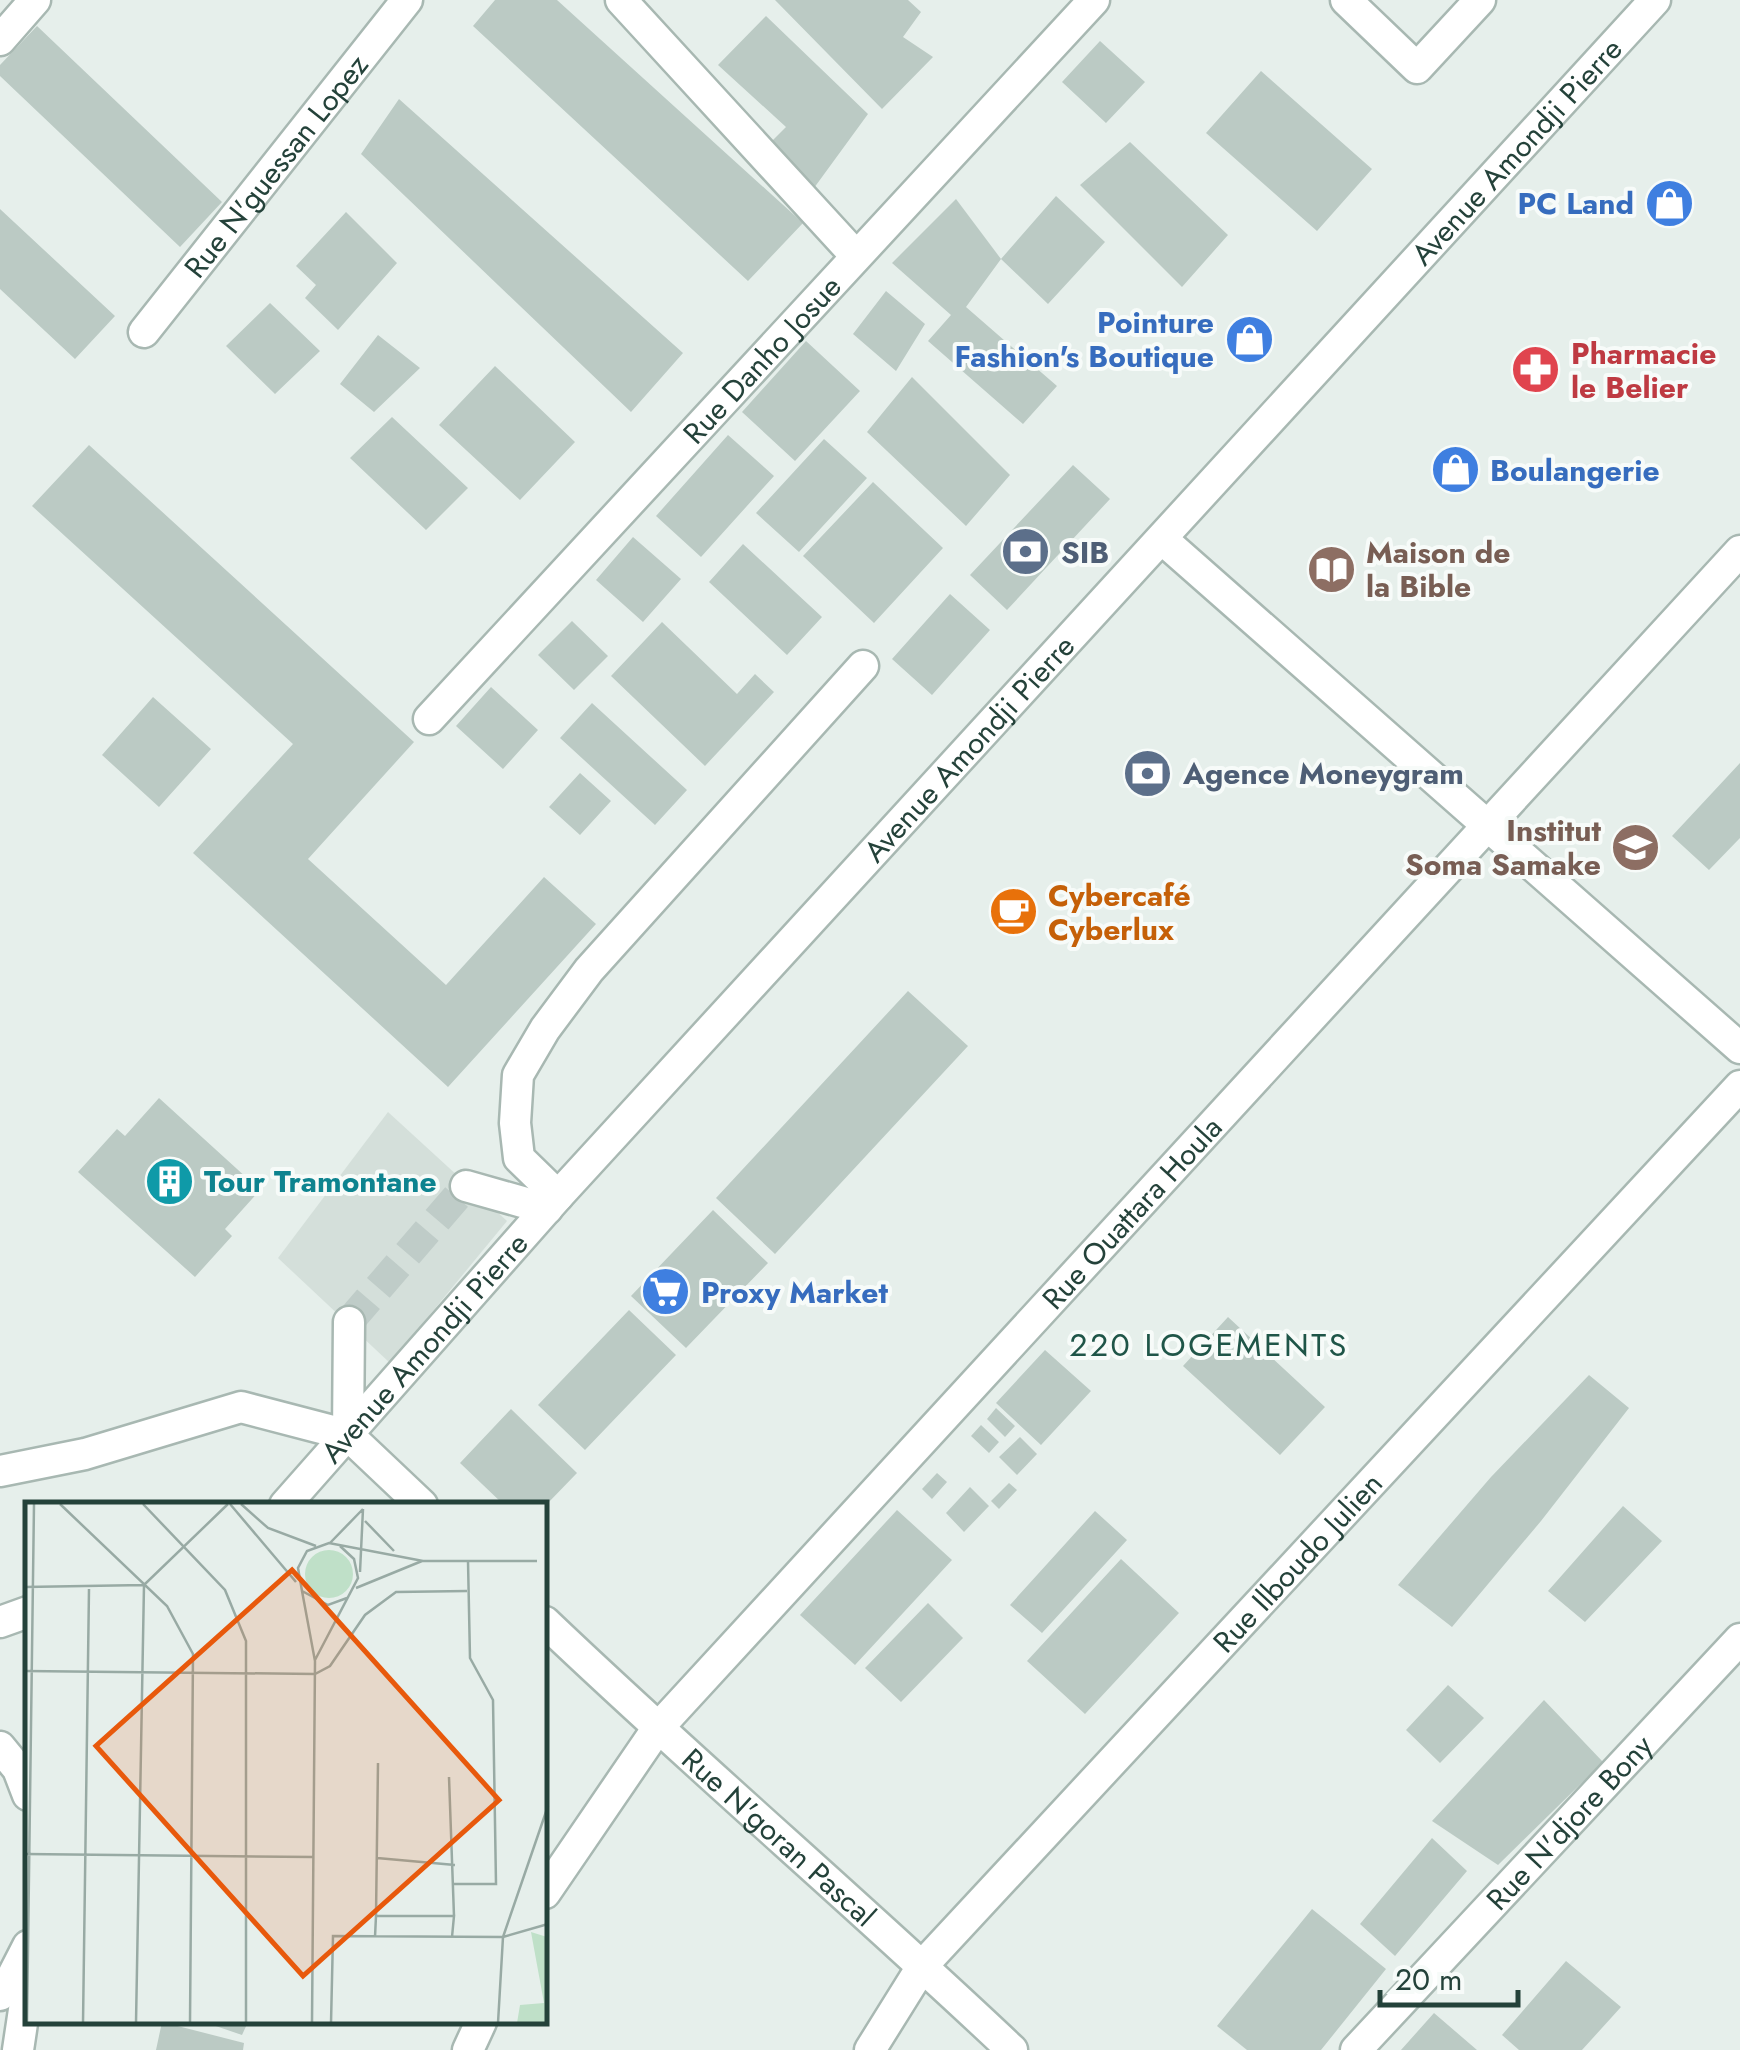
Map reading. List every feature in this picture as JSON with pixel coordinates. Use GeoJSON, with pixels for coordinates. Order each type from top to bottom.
{"type":"FeatureCollection","features":[{"type":"Feature","properties":{"kind":"street"},"geometry":{"type":"LineString","coordinates":[[0,40],[34,0]]}},
{"type":"Feature","properties":{"kind":"street","name":"Rue N'guessan Lopez"},"geometry":{"type":"LineString","coordinates":[[144,332],[408,0]]}},
{"type":"Feature","properties":{"kind":"street"},"geometry":{"type":"LineString","coordinates":[[621,0],[856,256]]}},
{"type":"Feature","properties":{"kind":"street","name":"Rue Danho Josue"},"geometry":{"type":"LineString","coordinates":[[429,719],[1094,0]]}},
{"type":"Feature","properties":{"kind":"street"},"geometry":{"type":"LineString","coordinates":[[1346,0],[1417,68],[1480,0]]}},
{"type":"Feature","properties":{"kind":"street","name":"Avenue Amondji Pierre"},"geometry":{"type":"LineString","coordinates":[[286,1502],[552,1202],[1655,0]]}},
{"type":"Feature","properties":{"kind":"street"},"geometry":{"type":"LineString","coordinates":[[1162,539],[1740,1048]]}},
{"type":"Feature","properties":{"kind":"street","name":"Rue Ouattara Houla"},"geometry":{"type":"LineString","coordinates":[[548,1889],[657,1729],[1740,551]]}},
{"type":"Feature","properties":{"kind":"street"},"geometry":{"type":"LineString","coordinates":[[552,1202],[519,1158],[514,1123],[518,1075],[545,1028],[589,970],[863,666]]}},
{"type":"Feature","properties":{"kind":"street","name":"Rue Ilboudo Julien"},"geometry":{"type":"LineString","coordinates":[[870,2050],[923,1966],[1740,1086]]}},
{"type":"Feature","properties":{"kind":"street"},"geometry":{"type":"LineString","coordinates":[[466,1186],[552,1202]]}},
{"type":"Feature","properties":{"kind":"street"},"geometry":{"type":"LineString","coordinates":[[348,1434],[349,1322]]}},
{"type":"Feature","properties":{"kind":"street"},"geometry":{"type":"LineString","coordinates":[[0,1471],[85,1454],[241,1407],[348,1434],[419,1502]]}},
{"type":"Feature","properties":{"kind":"street"},"geometry":{"type":"LineString","coordinates":[[0,1622],[25,1613]]}},
{"type":"Feature","properties":{"kind":"street","name":"Rue N'goran Pascal"},"geometry":{"type":"LineString","coordinates":[[548,1625],[657,1729],[1012,2050]]}},
{"type":"Feature","properties":{"kind":"street","name":"Rue N'djore Bony"},"geometry":{"type":"LineString","coordinates":[[1356,2050],[1740,1638]]}},
{"type":"Feature","properties":{"kind":"street"},"geometry":{"type":"LineString","coordinates":[[0,1747],[18,1769],[25,1788]]}},
{"type":"Feature","properties":{"kind":"street"},"geometry":{"type":"LineString","coordinates":[[0,1995],[25,1952]]}},
{"type":"Feature","properties":{"kind":"street"},"geometry":{"type":"LineString","coordinates":[[18,2050],[25,2003]]}},
{"type":"Feature","properties":{"kind":"street"},"geometry":{"type":"LineString","coordinates":[[468,2050],[480,2025]]}},
{"type":"Feature","properties":{"kind":"shaded area"},"geometry":{"type":"Polygon","coordinates":[[[388,1112],[507,1221],[390,1363],[278,1258],[388,1112]]]}},
{"type":"Feature","properties":{"kind":"building"},"geometry":{"type":"Polygon","coordinates":[[[495,0],[557,0],[803,223],[748,281],[473,26],[495,0]]]}},
{"type":"Feature","properties":{"kind":"building"},"geometry":{"type":"Polygon","coordinates":[[[775,0],[908,0],[921,12],[903,37],[933,57],[882,109],[775,0]]]}},
{"type":"Feature","properties":{"kind":"building"},"geometry":{"type":"Polygon","coordinates":[[[766,16],[868,114],[814,188],[765,148],[786,127],[718,65],[766,16]]]}},
{"type":"Feature","properties":{"kind":"building"},"geometry":{"type":"Polygon","coordinates":[[[37,26],[222,202],[180,247],[0,76],[0,65],[37,26]]]}},
{"type":"Feature","properties":{"kind":"building"},"geometry":{"type":"Polygon","coordinates":[[[1100,41],[1145,82],[1106,123],[1062,82],[1100,41]]]}},
{"type":"Feature","properties":{"kind":"building"},"geometry":{"type":"Polygon","coordinates":[[[1261,71],[1372,169],[1317,231],[1206,133],[1261,71]]]}},
{"type":"Feature","properties":{"kind":"building"},"geometry":{"type":"Polygon","coordinates":[[[399,99],[683,353],[631,412],[361,154],[399,99]]]}},
{"type":"Feature","properties":{"kind":"building"},"geometry":{"type":"Polygon","coordinates":[[[1130,142],[1228,235],[1182,287],[1080,185],[1130,142]]]}},
{"type":"Feature","properties":{"kind":"building"},"geometry":{"type":"Polygon","coordinates":[[[1056,196],[1105,242],[1048,304],[1001,259],[1056,196]]]}},
{"type":"Feature","properties":{"kind":"building"},"geometry":{"type":"Polygon","coordinates":[[[956,199],[1001,259],[966,307],[1057,386],[1023,424],[928,341],[951,315],[892,263],[956,199]]]}},
{"type":"Feature","properties":{"kind":"building"},"geometry":{"type":"Polygon","coordinates":[[[0,209],[115,316],[75,359],[0,289],[0,209]]]}},
{"type":"Feature","properties":{"kind":"building"},"geometry":{"type":"Polygon","coordinates":[[[346,212],[397,263],[338,330],[305,298],[316,285],[296,266],[346,212]]]}},
{"type":"Feature","properties":{"kind":"building"},"geometry":{"type":"Polygon","coordinates":[[[886,291],[925,324],[896,371],[853,334],[886,291]]]}},
{"type":"Feature","properties":{"kind":"building"},"geometry":{"type":"Polygon","coordinates":[[[270,303],[320,351],[275,394],[226,346],[270,303]]]}},
{"type":"Feature","properties":{"kind":"building"},"geometry":{"type":"Polygon","coordinates":[[[378,335],[420,368],[374,412],[340,384],[378,335]]]}},
{"type":"Feature","properties":{"kind":"building"},"geometry":{"type":"Polygon","coordinates":[[[806,341],[860,391],[795,461],[742,412],[806,341]]]}},
{"type":"Feature","properties":{"kind":"building"},"geometry":{"type":"Polygon","coordinates":[[[495,366],[575,442],[520,500],[439,425],[495,366]]]}},
{"type":"Feature","properties":{"kind":"building"},"geometry":{"type":"Polygon","coordinates":[[[912,377],[1010,475],[966,526],[867,432],[912,377]]]}},
{"type":"Feature","properties":{"kind":"building"},"geometry":{"type":"Polygon","coordinates":[[[392,417],[468,488],[426,530],[350,458],[392,417]]]}},
{"type":"Feature","properties":{"kind":"building"},"geometry":{"type":"Polygon","coordinates":[[[728,435],[774,476],[701,557],[656,516],[728,435]]]}},
{"type":"Feature","properties":{"kind":"building"},"geometry":{"type":"Polygon","coordinates":[[[824,439],[867,478],[799,552],[756,513],[824,439]]]}},
{"type":"Feature","properties":{"kind":"building"},"geometry":{"type":"Polygon","coordinates":[[[89,445],[414,742],[308,859],[446,985],[544,877],[596,924],[448,1087],[193,853],[293,744],[32,506],[89,445]]]}},
{"type":"Feature","properties":{"kind":"building"},"geometry":{"type":"Polygon","coordinates":[[[1073,465],[1110,499],[1007,610],[970,575],[1073,465]]]}},
{"type":"Feature","properties":{"kind":"building"},"geometry":{"type":"Polygon","coordinates":[[[873,482],[943,548],[874,623],[803,556],[873,482]]]}},
{"type":"Feature","properties":{"kind":"building"},"geometry":{"type":"Polygon","coordinates":[[[633,537],[681,579],[643,622],[596,580],[633,537]]]}},
{"type":"Feature","properties":{"kind":"building"},"geometry":{"type":"Polygon","coordinates":[[[743,544],[822,617],[787,655],[709,582],[743,544]]]}},
{"type":"Feature","properties":{"kind":"building"},"geometry":{"type":"Polygon","coordinates":[[[950,594],[990,630],[932,695],[892,659],[950,594]]]}},
{"type":"Feature","properties":{"kind":"building"},"geometry":{"type":"Polygon","coordinates":[[[572,621],[608,656],[574,690],[538,655],[572,621]]]}},
{"type":"Feature","properties":{"kind":"building"},"geometry":{"type":"Polygon","coordinates":[[[662,622],[737,694],[755,674],[774,692],[705,766],[611,676],[662,622]]]}},
{"type":"Feature","properties":{"kind":"building"},"geometry":{"type":"Polygon","coordinates":[[[491,687],[538,730],[503,769],[456,726],[491,687]]]}},
{"type":"Feature","properties":{"kind":"building"},"geometry":{"type":"Polygon","coordinates":[[[153,697],[211,749],[159,807],[102,755],[153,697]]]}},
{"type":"Feature","properties":{"kind":"building"},"geometry":{"type":"Polygon","coordinates":[[[592,703],[687,790],[655,825],[560,738],[592,703]]]}},
{"type":"Feature","properties":{"kind":"building"},"geometry":{"type":"Polygon","coordinates":[[[1740,763],[1740,838],[1709,870],[1672,836],[1740,763]]]}},
{"type":"Feature","properties":{"kind":"building"},"geometry":{"type":"Polygon","coordinates":[[[580,773],[611,801],[580,835],[549,807],[580,773]]]}},
{"type":"Feature","properties":{"kind":"building"},"geometry":{"type":"Polygon","coordinates":[[[908,991],[968,1046],[775,1254],[716,1198],[908,991]]]}},
{"type":"Feature","properties":{"kind":"building","name":"Tour Tramontane"},"geometry":{"type":"Polygon","coordinates":[[[159,1098],[260,1190],[225,1229],[232,1236],[195,1277],[78,1172],[117,1129],[125,1136],[159,1098]]]}},
{"type":"Feature","properties":{"kind":"building"},"geometry":{"type":"Polygon","coordinates":[[[713,1210],[768,1263],[686,1348],[631,1296],[713,1210]]]}},
{"type":"Feature","properties":{"kind":"building"},"geometry":{"type":"Polygon","coordinates":[[[629,1310],[676,1355],[585,1450],[538,1405],[629,1310]]]}},
{"type":"Feature","properties":{"kind":"building"},"geometry":{"type":"Polygon","coordinates":[[[1228,1317],[1325,1407],[1280,1455],[1183,1366],[1228,1317]]]}},
{"type":"Feature","properties":{"kind":"building"},"geometry":{"type":"Polygon","coordinates":[[[1045,1350],[1091,1391],[1041,1445],[996,1403],[1045,1350]]]}},
{"type":"Feature","properties":{"kind":"building"},"geometry":{"type":"Polygon","coordinates":[[[1589,1375],[1629,1408],[1452,1627],[1398,1585],[1491,1477],[1589,1375]]]}},
{"type":"Feature","properties":{"kind":"building"},"geometry":{"type":"Polygon","coordinates":[[[996,1408],[1015,1426],[1005,1437],[987,1419],[996,1408]]]}},
{"type":"Feature","properties":{"kind":"building"},"geometry":{"type":"Polygon","coordinates":[[[511,1409],[577,1473],[548,1503],[501,1502],[460,1463],[511,1409]]]}},
{"type":"Feature","properties":{"kind":"building"},"geometry":{"type":"Polygon","coordinates":[[[981,1425],[999,1442],[989,1453],[971,1436],[981,1425]]]}},
{"type":"Feature","properties":{"kind":"building"},"geometry":{"type":"Polygon","coordinates":[[[1020,1437],[1037,1454],[1017,1475],[999,1457],[1020,1437]]]}},
{"type":"Feature","properties":{"kind":"building"},"geometry":{"type":"Polygon","coordinates":[[[937,1473],[947,1482],[932,1499],[922,1489],[937,1473]]]}},
{"type":"Feature","properties":{"kind":"building"},"geometry":{"type":"Polygon","coordinates":[[[1009,1483],[1017,1490],[999,1509],[991,1501],[1009,1483]]]}},
{"type":"Feature","properties":{"kind":"building"},"geometry":{"type":"Polygon","coordinates":[[[970,1487],[989,1506],[964,1532],[946,1513],[970,1487]]]}},
{"type":"Feature","properties":{"kind":"building"},"geometry":{"type":"Polygon","coordinates":[[[1623,1506],[1662,1541],[1585,1622],[1548,1591],[1623,1506]]]}},
{"type":"Feature","properties":{"kind":"building"},"geometry":{"type":"Polygon","coordinates":[[[897,1510],[952,1560],[855,1665],[800,1615],[897,1510]]]}},
{"type":"Feature","properties":{"kind":"building"},"geometry":{"type":"Polygon","coordinates":[[[1095,1511],[1127,1540],[1042,1633],[1010,1605],[1095,1511]]]}},
{"type":"Feature","properties":{"kind":"building"},"geometry":{"type":"Polygon","coordinates":[[[1121,1559],[1179,1613],[1085,1714],[1027,1661],[1121,1559]]]}},
{"type":"Feature","properties":{"kind":"building"},"geometry":{"type":"Polygon","coordinates":[[[928,1603],[963,1638],[901,1702],[865,1668],[928,1603]]]}},
{"type":"Feature","properties":{"kind":"building"},"geometry":{"type":"Polygon","coordinates":[[[1448,1685],[1484,1718],[1440,1763],[1406,1730],[1448,1685]]]}},
{"type":"Feature","properties":{"kind":"building"},"geometry":{"type":"Polygon","coordinates":[[[1544,1700],[1603,1762],[1498,1865],[1432,1821],[1544,1700]]]}},
{"type":"Feature","properties":{"kind":"building"},"geometry":{"type":"Polygon","coordinates":[[[1432,1838],[1467,1871],[1395,1956],[1360,1924],[1432,1838]]]}},
{"type":"Feature","properties":{"kind":"building"},"geometry":{"type":"Polygon","coordinates":[[[1312,1909],[1386,1969],[1321,2050],[1247,2050],[1217,2026],[1312,1909]]]}},
{"type":"Feature","properties":{"kind":"building"},"geometry":{"type":"Polygon","coordinates":[[[1566,1961],[1621,2007],[1582,2050],[1519,2050],[1502,2035],[1566,1961]]]}},
{"type":"Feature","properties":{"kind":"building"},"geometry":{"type":"Polygon","coordinates":[[[1434,2013],[1477,2050],[1401,2050],[1434,2013]]]}},
{"type":"Feature","properties":{"kind":"building"},"geometry":{"type":"Polygon","coordinates":[[[161,2025],[244,2043],[243,2050],[156,2050],[161,2025]]]}},
{"type":"Feature","properties":{"kind":"building"},"geometry":{"type":"Polygon","coordinates":[[[213,2025],[247,2025],[242,2035],[213,2025]]]}},
{"type":"Feature","properties":{"kind":"tunnel"},"geometry":{"type":"LineString","coordinates":[[349,1322],[466,1186]]}},
{"type":"Feature","properties":{"kind":"place","name":"PC Land"},"geometry":{"type":"Point","coordinates":[1669,203]}},
{"type":"Feature","properties":{"kind":"place","name":"Pointure Fashion's Boutique"},"geometry":{"type":"Point","coordinates":[1249,339]}},
{"type":"Feature","properties":{"kind":"place","name":"Pharmacie le Belier"},"geometry":{"type":"Point","coordinates":[1536,370]}},
{"type":"Feature","properties":{"kind":"place","name":"Boulangerie"},"geometry":{"type":"Point","coordinates":[1455,470]}},
{"type":"Feature","properties":{"kind":"place","name":"SIB"},"geometry":{"type":"Point","coordinates":[1026,552]}},
{"type":"Feature","properties":{"kind":"place","name":"Maison de la Bible"},"geometry":{"type":"Point","coordinates":[1331,569]}},
{"type":"Feature","properties":{"kind":"place","name":"Agence Moneygram"},"geometry":{"type":"Point","coordinates":[1148,773]}},
{"type":"Feature","properties":{"kind":"place","name":"Institut Soma Samake"},"geometry":{"type":"Point","coordinates":[1636,847]}},
{"type":"Feature","properties":{"kind":"place","name":"Cybercafé Cyberlux"},"geometry":{"type":"Point","coordinates":[1013,912]}},
{"type":"Feature","properties":{"kind":"place","name":"Tour Tramontane"},"geometry":{"type":"Point","coordinates":[169,1181]}},
{"type":"Feature","properties":{"kind":"place","name":"Proxy Market"},"geometry":{"type":"Point","coordinates":[666,1292]}},
{"type":"Feature","properties":{"kind":"district","name":"220 LOGEMENTS"},"geometry":{"type":"Point","coordinates":[1209,1345]}}]}
